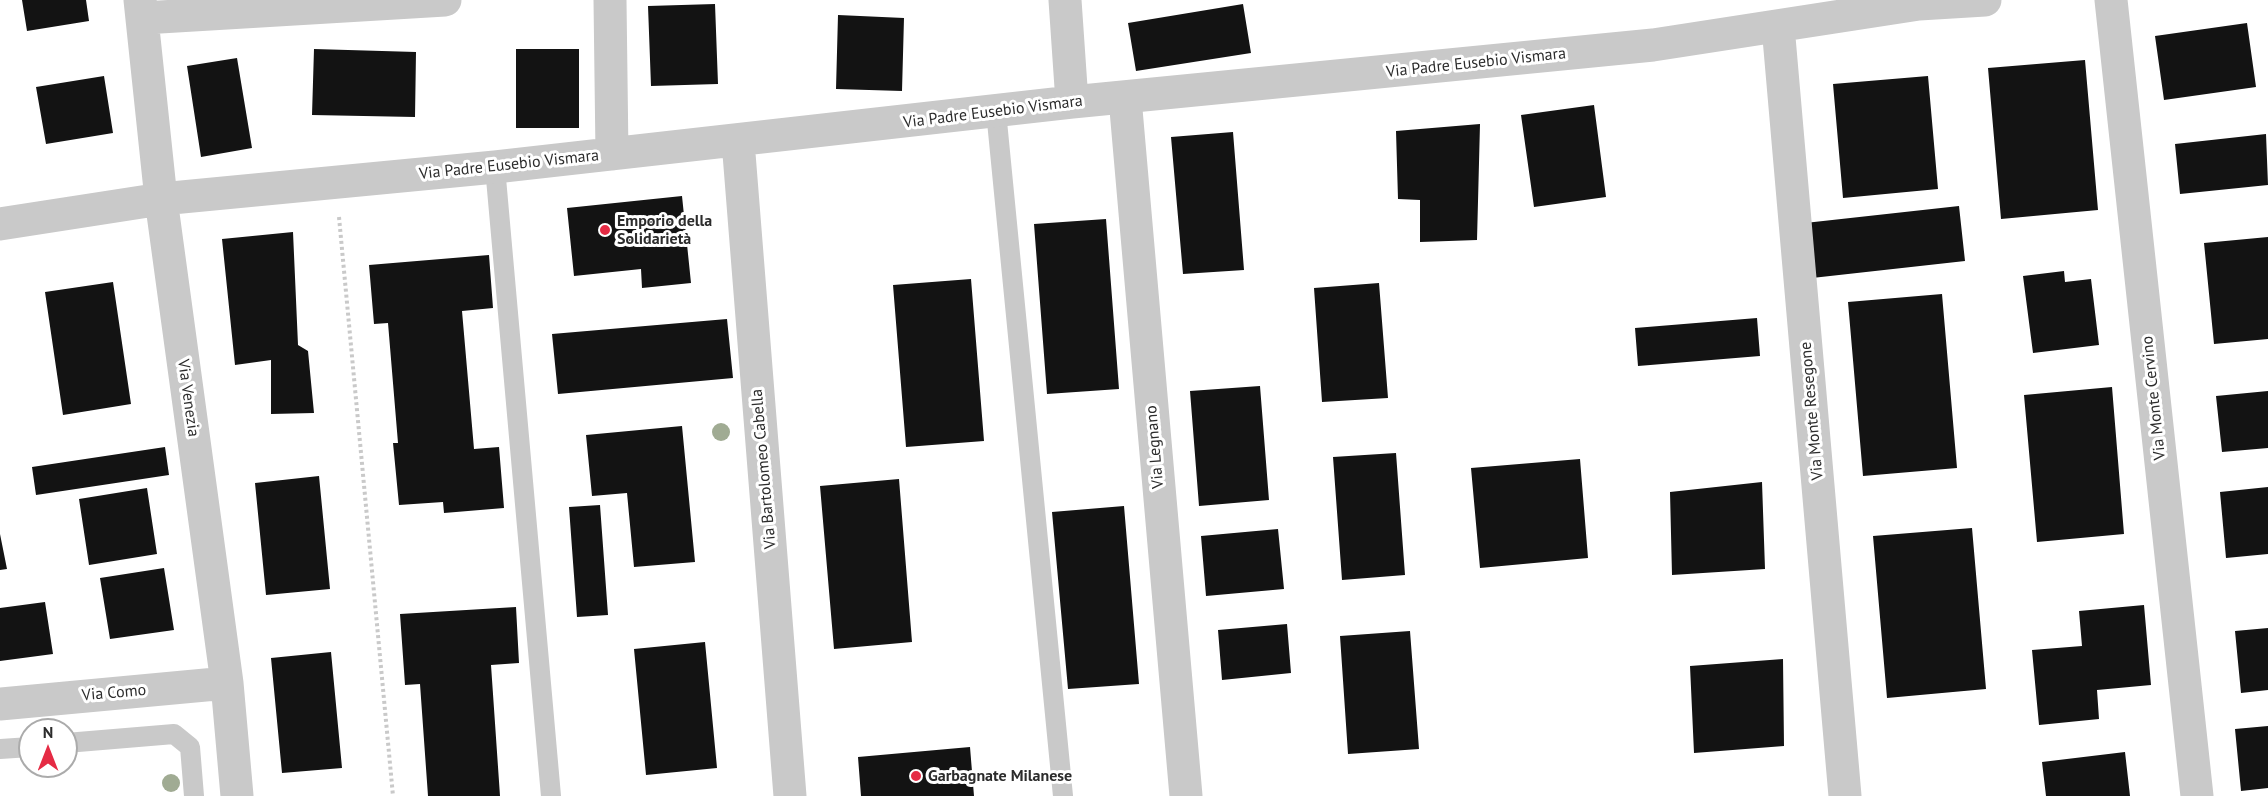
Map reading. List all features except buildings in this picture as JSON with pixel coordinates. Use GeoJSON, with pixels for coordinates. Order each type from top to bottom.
{"type":"FeatureCollection","features":[{"type":"Feature","properties":{"kind":"street"},"geometry":{"type":"LineString","coordinates":[[141,9],[445,0]]}},
{"type":"Feature","properties":{"kind":"street"},"geometry":{"type":"LineString","coordinates":[[610,0],[612,154]]}},
{"type":"Feature","properties":{"kind":"street"},"geometry":{"type":"LineString","coordinates":[[1065,0],[1072,102]]}},
{"type":"Feature","properties":{"kind":"street","name":"Via Padre Eusebio Vismara"},"geometry":{"type":"LineString","coordinates":[[0,224],[161,198],[495,167],[1072,102],[1125,99],[1653,45],[1919,2],[1985,0]]}},
{"type":"Feature","properties":{"kind":"street","name":"Via Monte Cervino"},"geometry":{"type":"LineString","coordinates":[[2111,0],[2197,796]]}},
{"type":"Feature","properties":{"kind":"street","name":"Via Venezia"},"geometry":{"type":"LineString","coordinates":[[141,9],[161,198],[227,683],[237,796]]}},
{"type":"Feature","properties":{"kind":"street","name":"Via Monte Resegone"},"geometry":{"type":"LineString","coordinates":[[1778,26],[1845,796]]}},
{"type":"Feature","properties":{"kind":"street","name":"Via Legnano"},"geometry":{"type":"LineString","coordinates":[[1125,99],[1186,796]]}},
{"type":"Feature","properties":{"kind":"street","name":"Via Bartolomeo Cabella"},"geometry":{"type":"LineString","coordinates":[[738,141],[790,796]]}},
{"type":"Feature","properties":{"kind":"street","name":"Via Como"},"geometry":{"type":"LineString","coordinates":[[0,704],[227,683]]}},
{"type":"Feature","properties":{"kind":"lane"},"geometry":{"type":"LineString","coordinates":[[996,111],[1063,796]]}},
{"type":"Feature","properties":{"kind":"lane"},"geometry":{"type":"LineString","coordinates":[[495,167],[551,796]]}},
{"type":"Feature","properties":{"kind":"lane"},"geometry":{"type":"LineString","coordinates":[[78,743],[174,734],[190,747],[194,796]]}},
{"type":"Feature","properties":{"kind":"lane"},"geometry":{"type":"LineString","coordinates":[[0,749],[18,748]]}},
{"type":"Feature","properties":{"kind":"path"},"geometry":{"type":"LineString","coordinates":[[336,182],[393,796]]}},
{"type":"Feature","properties":{"kind":"place","name":"Emporio della Solidarietà"},"geometry":{"type":"Point","coordinates":[605,230]}},
{"type":"Feature","properties":{"kind":"place","name":"Garbagnate Milanese"},"geometry":{"type":"Point","coordinates":[916,776]}}]}
